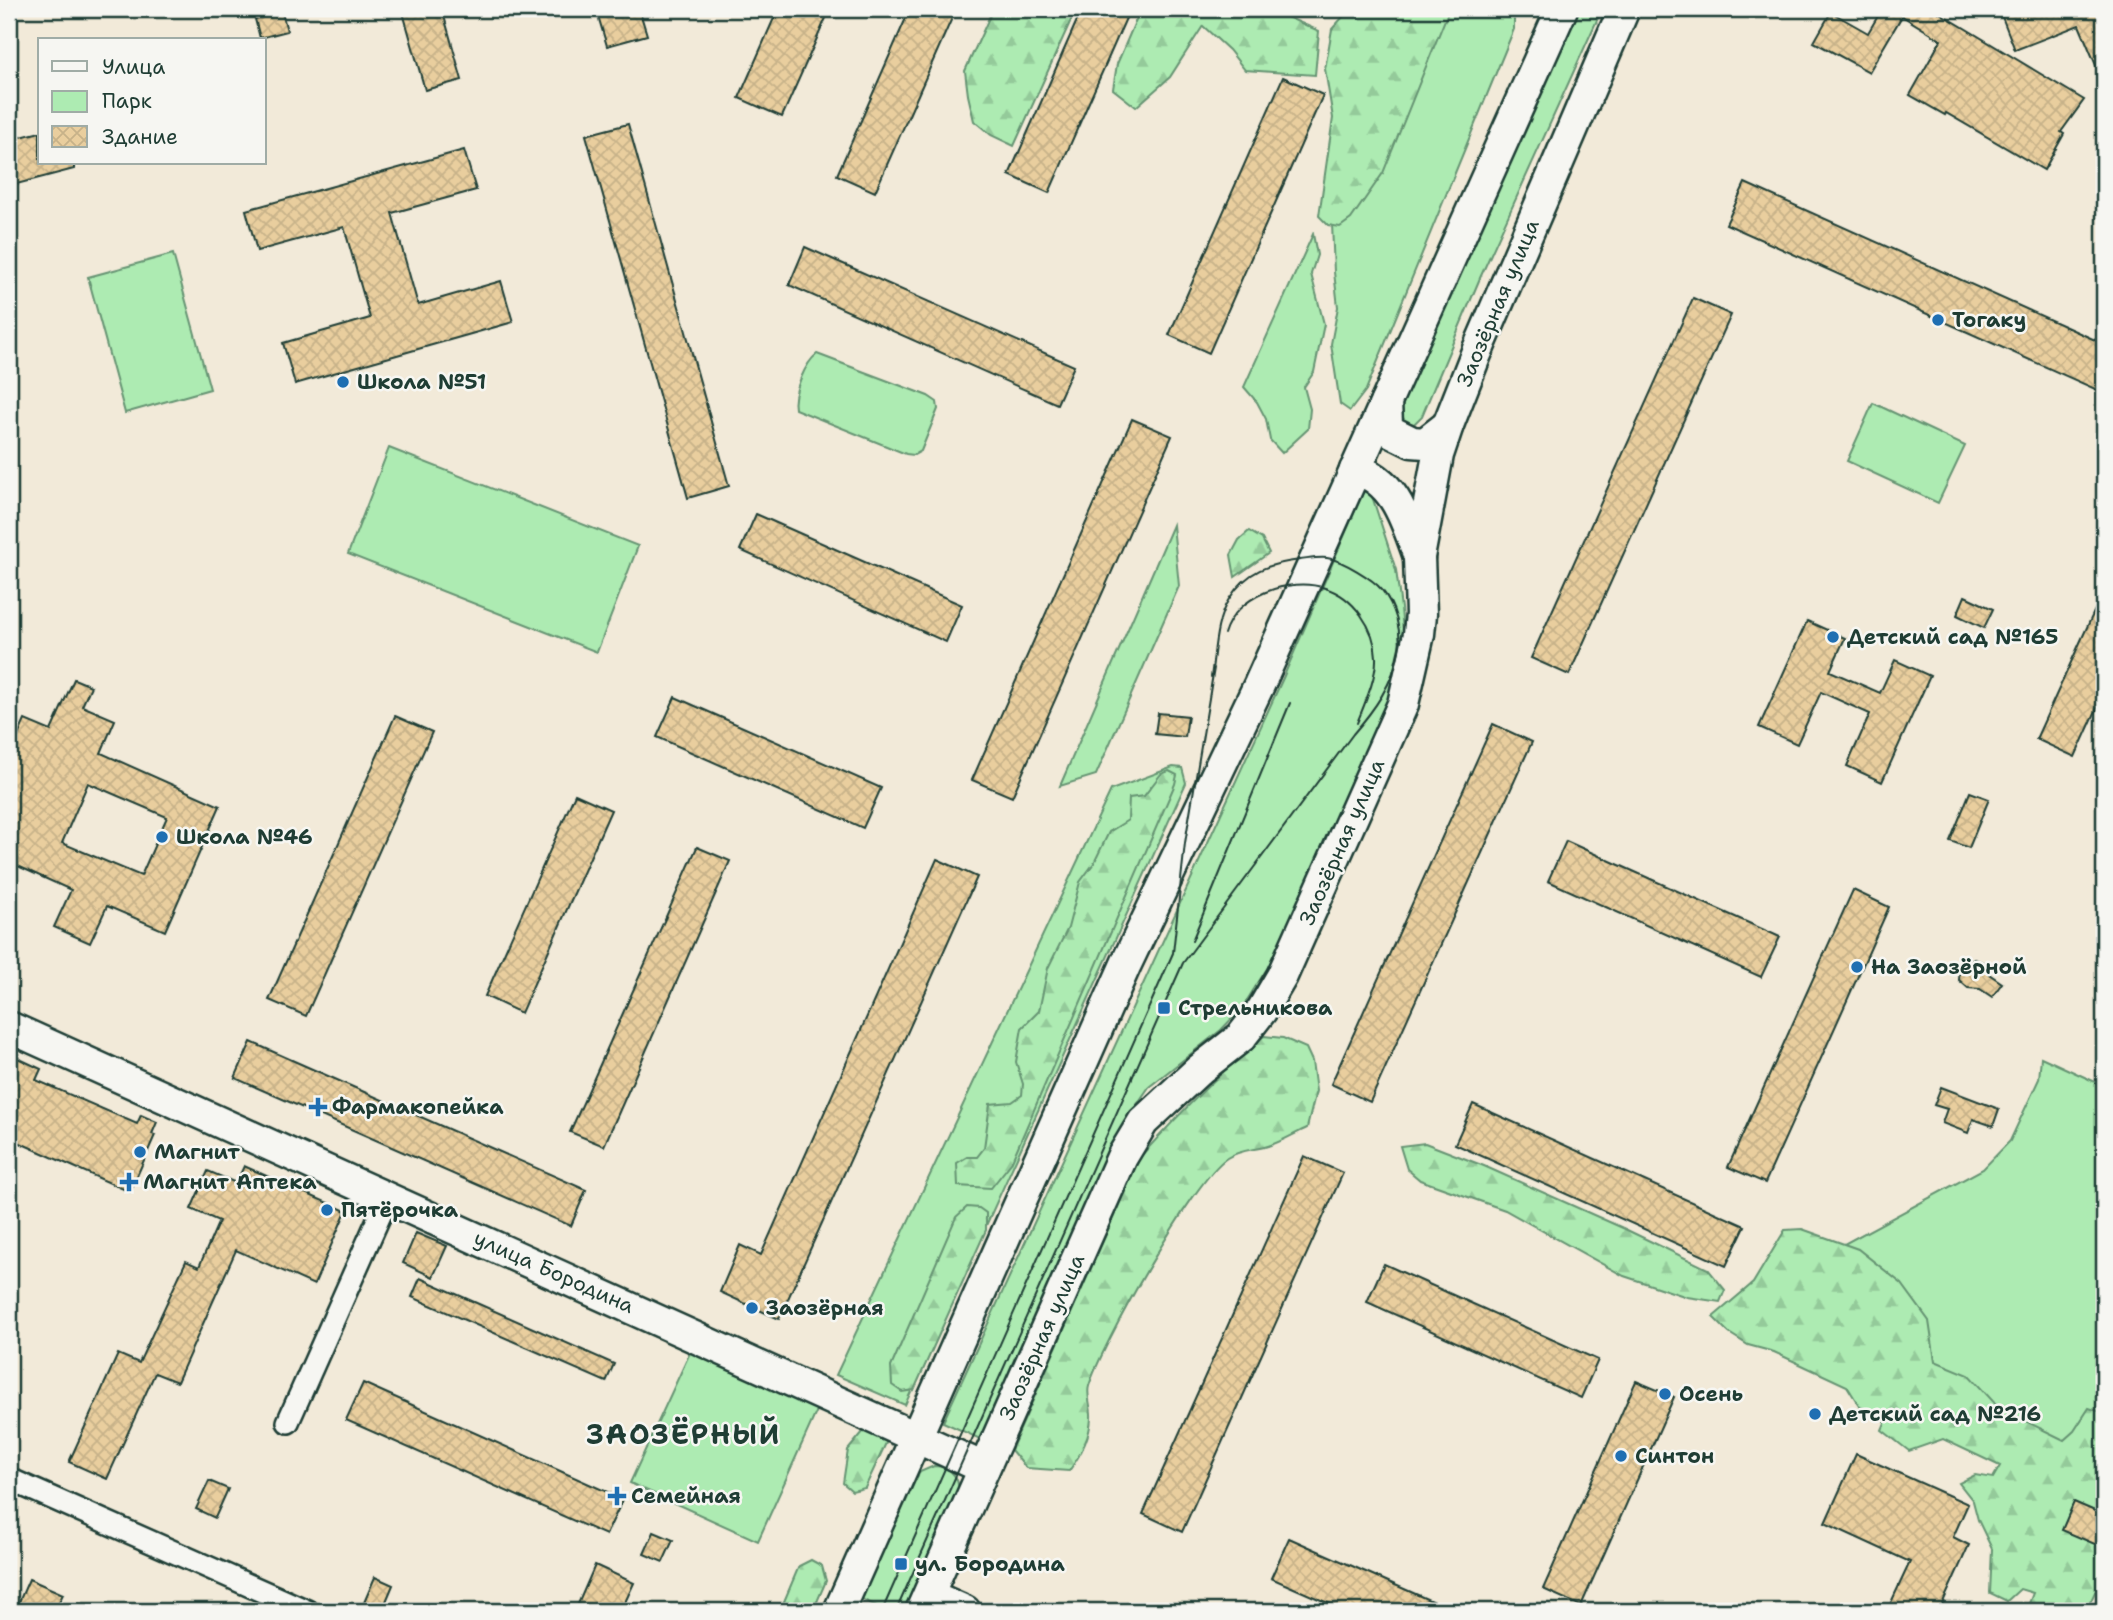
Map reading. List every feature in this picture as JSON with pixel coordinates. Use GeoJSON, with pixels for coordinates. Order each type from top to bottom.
{"type":"FeatureCollection","features":[{"type":"Feature","properties":{"kind":"main road"},"geometry":{"type":"LineString","coordinates":[[1524,91],[1541,9]]}},
{"type":"Feature","properties":{"kind":"main road"},"geometry":{"type":"LineString","coordinates":[[839,1611],[1126,964],[1259,685],[1562,9]]}},
{"type":"Feature","properties":{"kind":"main road","name":"Заозёрная улица"},"geometry":{"type":"LineString","coordinates":[[925,1603],[1122,1157],[1143,1122],[1200,1069],[1241,1037],[1262,1010],[1282,976],[1403,704],[1419,634],[1419,557],[1438,455],[1476,354],[1592,78],[1624,9]]}},
{"type":"Feature","properties":{"kind":"main road"},"geometry":{"type":"LineString","coordinates":[[1592,78],[1643,9]]}},
{"type":"Feature","properties":{"kind":"main road"},"geometry":{"type":"LineString","coordinates":[[1386,402],[1387,425],[1392,432],[1412,442],[1425,443],[1448,425]]}},
{"type":"Feature","properties":{"kind":"main road"},"geometry":{"type":"LineString","coordinates":[[1355,470],[1366,472],[1384,485],[1407,524],[1419,557]]}},
{"type":"Feature","properties":{"kind":"main road","name":"улица Бородина"},"geometry":{"type":"LineString","coordinates":[[9,1027],[984,1468]]}},
{"type":"Feature","properties":{"kind":"main road"},"geometry":{"type":"LineString","coordinates":[[925,1603],[965,1611]]}},
{"type":"Feature","properties":{"kind":"street"},"geometry":{"type":"LineString","coordinates":[[288,1422],[388,1197]]}},
{"type":"Feature","properties":{"kind":"street"},"geometry":{"type":"LineString","coordinates":[[9,1479],[307,1611]]}},
{"type":"Feature","properties":{"kind":"green space"},"geometry":{"type":"Polygon","coordinates":[[[993,9],[1076,9],[1014,146],[991,135],[974,121],[968,95],[965,71],[993,9]]]}},
{"type":"Feature","properties":{"kind":"green space"},"geometry":{"type":"Polygon","coordinates":[[[1138,9],[1269,9],[1319,31],[1315,75],[1245,70],[1229,50],[1203,26],[1170,77],[1136,107],[1113,89],[1117,64],[1138,15],[1138,9]]]}},
{"type":"Feature","properties":{"kind":"green space"},"geometry":{"type":"Polygon","coordinates":[[[1350,9],[1448,9],[1448,12],[1383,173],[1351,219],[1340,227],[1328,225],[1319,216],[1333,118],[1325,69],[1332,29],[1350,9]]]}},
{"type":"Feature","properties":{"kind":"green space"},"geometry":{"type":"Polygon","coordinates":[[[1413,9],[1514,9],[1514,29],[1366,390],[1350,411],[1340,404],[1331,344],[1338,307],[1332,223],[1413,9]]]}},
{"type":"Feature","properties":{"kind":"green space"},"geometry":{"type":"Polygon","coordinates":[[[1577,9],[1602,9],[1480,278],[1422,416],[1414,424],[1403,422],[1398,419],[1397,410],[1577,9]]]}},
{"type":"Feature","properties":{"kind":"green space"},"geometry":{"type":"Polygon","coordinates":[[[1313,234],[1317,255],[1311,274],[1324,324],[1314,372],[1304,387],[1310,409],[1308,429],[1282,453],[1270,440],[1266,419],[1257,402],[1244,387],[1313,234]]]}},
{"type":"Feature","properties":{"kind":"green space"},"geometry":{"type":"Polygon","coordinates":[[[173,254],[210,389],[125,413],[88,277],[173,254]]]}},
{"type":"Feature","properties":{"kind":"green space"},"geometry":{"type":"Polygon","coordinates":[[[817,354],[928,396],[937,402],[938,409],[921,451],[914,455],[906,454],[795,409],[795,395],[800,379],[817,354]]]}},
{"type":"Feature","properties":{"kind":"green space"},"geometry":{"type":"Polygon","coordinates":[[[1873,403],[1965,446],[1938,503],[1847,461],[1873,403]]]}},
{"type":"Feature","properties":{"kind":"green space"},"geometry":{"type":"Polygon","coordinates":[[[389,448],[638,546],[597,652],[348,554],[389,448]]]}},
{"type":"Feature","properties":{"kind":"green space"},"geometry":{"type":"Polygon","coordinates":[[[1364,490],[1371,493],[1396,570],[1404,644],[1392,696],[1275,956],[1242,1008],[1221,1030],[1149,1087],[1125,1122],[980,1439],[943,1422],[1283,678],[1364,490]]]}},
{"type":"Feature","properties":{"kind":"green space"},"geometry":{"type":"Polygon","coordinates":[[[1173,525],[1179,586],[1096,775],[1060,786],[1173,525]]]}},
{"type":"Feature","properties":{"kind":"green space"},"geometry":{"type":"Polygon","coordinates":[[[1249,531],[1262,539],[1269,553],[1235,577],[1231,555],[1239,540],[1249,531]]]}},
{"type":"Feature","properties":{"kind":"green space"},"geometry":{"type":"Polygon","coordinates":[[[1173,767],[1182,768],[1186,783],[905,1405],[836,1375],[1111,790],[1173,767]]]}},
{"type":"Feature","properties":{"kind":"green space"},"geometry":{"type":"Polygon","coordinates":[[[1169,771],[1177,775],[1175,784],[1011,1163],[991,1188],[958,1186],[957,1163],[967,1157],[977,1157],[984,1148],[990,1104],[1012,1102],[1022,1095],[1023,1084],[1016,1062],[1022,1028],[1039,1011],[1048,968],[1068,928],[1080,882],[1094,863],[1109,832],[1128,820],[1129,798],[1144,796],[1161,774],[1169,771]]]}},
{"type":"Feature","properties":{"kind":"green space"},"geometry":{"type":"Polygon","coordinates":[[[1264,1036],[1283,1038],[1306,1048],[1312,1061],[1316,1091],[1307,1128],[1273,1144],[1232,1155],[1212,1172],[1172,1229],[1111,1336],[1089,1386],[1089,1433],[1077,1459],[1069,1471],[1026,1468],[1011,1450],[1140,1157],[1200,1094],[1264,1036]]]}},
{"type":"Feature","properties":{"kind":"green space"},"geometry":{"type":"Polygon","coordinates":[[[2041,1057],[2104,1086],[2104,1465],[1782,1328],[1831,1251],[1983,1169],[2010,1141],[2039,1079],[2041,1057]]]}},
{"type":"Feature","properties":{"kind":"green space"},"geometry":{"type":"Polygon","coordinates":[[[1425,1143],[1484,1166],[1708,1269],[1725,1290],[1720,1302],[1687,1297],[1624,1276],[1505,1210],[1420,1180],[1407,1169],[1400,1146],[1425,1143]]]}},
{"type":"Feature","properties":{"kind":"green space"},"geometry":{"type":"Polygon","coordinates":[[[967,1207],[979,1208],[986,1213],[986,1230],[914,1390],[902,1392],[892,1385],[891,1367],[956,1217],[967,1207]]]}},
{"type":"Feature","properties":{"kind":"green space"},"geometry":{"type":"Polygon","coordinates":[[[1802,1229],[1858,1249],[1902,1284],[1929,1321],[1935,1361],[1969,1375],[1999,1408],[2064,1440],[2074,1431],[2089,1408],[2104,1413],[2104,1590],[2095,1592],[2086,1611],[2026,1611],[2033,1593],[2020,1589],[2007,1601],[1990,1593],[1992,1549],[1978,1520],[1973,1501],[1959,1483],[1975,1475],[1993,1478],[2000,1466],[1943,1439],[1909,1451],[1882,1430],[1887,1418],[1860,1407],[1847,1386],[1774,1352],[1748,1345],[1729,1333],[1713,1317],[1753,1283],[1785,1230],[1802,1229]]]}},
{"type":"Feature","properties":{"kind":"green space"},"geometry":{"type":"Polygon","coordinates":[[[692,1348],[819,1406],[758,1541],[630,1483],[692,1348]]]}},
{"type":"Feature","properties":{"kind":"green space"},"geometry":{"type":"Polygon","coordinates":[[[880,1430],[885,1433],[886,1443],[865,1488],[852,1491],[843,1483],[848,1450],[863,1432],[880,1430]]]}},
{"type":"Feature","properties":{"kind":"green space"},"geometry":{"type":"Polygon","coordinates":[[[934,1466],[946,1468],[954,1475],[958,1485],[957,1497],[905,1611],[888,1611],[861,1599],[916,1479],[920,1472],[934,1466]]]}},
{"type":"Feature","properties":{"kind":"green space"},"geometry":{"type":"Polygon","coordinates":[[[811,1560],[822,1566],[826,1581],[813,1611],[780,1611],[799,1566],[811,1560]]]}},
{"type":"Feature","properties":{"kind":"building"},"geometry":{"type":"Polygon","coordinates":[[[402,9],[442,9],[462,80],[425,90],[402,9]]]}},
{"type":"Feature","properties":{"kind":"building"},"geometry":{"type":"Polygon","coordinates":[[[596,9],[639,9],[647,35],[607,46],[596,9]]]}},
{"type":"Feature","properties":{"kind":"building"},"geometry":{"type":"Polygon","coordinates":[[[778,9],[830,9],[782,117],[739,98],[778,9]]]}},
{"type":"Feature","properties":{"kind":"building"},"geometry":{"type":"Polygon","coordinates":[[[910,9],[956,9],[875,192],[837,175],[910,9]]]}},
{"type":"Feature","properties":{"kind":"building"},"geometry":{"type":"Polygon","coordinates":[[[1082,9],[1130,9],[1049,193],[1009,175],[1082,9]]]}},
{"type":"Feature","properties":{"kind":"building"},"geometry":{"type":"Polygon","coordinates":[[[1882,9],[1933,9],[2084,100],[2061,132],[2064,134],[2044,170],[1910,95],[1941,40],[1902,16],[1869,72],[1814,42],[1831,12],[1868,33],[1882,9]]]}},
{"type":"Feature","properties":{"kind":"building"},"geometry":{"type":"Polygon","coordinates":[[[1999,9],[2104,9],[2104,84],[2079,25],[2015,50],[1999,9]]]}},
{"type":"Feature","properties":{"kind":"building"},"geometry":{"type":"Polygon","coordinates":[[[282,12],[287,31],[260,38],[255,19],[282,12]]]}},
{"type":"Feature","properties":{"kind":"building"},"geometry":{"type":"Polygon","coordinates":[[[1283,77],[1323,95],[1209,353],[1169,335],[1283,77]]]}},
{"type":"Feature","properties":{"kind":"building"},"geometry":{"type":"Polygon","coordinates":[[[628,124],[729,486],[688,498],[586,135],[628,124]]]}},
{"type":"Feature","properties":{"kind":"building"},"geometry":{"type":"Polygon","coordinates":[[[38,133],[38,164],[74,164],[74,169],[9,186],[9,140],[38,133]]]}},
{"type":"Feature","properties":{"kind":"building"},"geometry":{"type":"Polygon","coordinates":[[[464,150],[476,190],[392,213],[418,305],[501,281],[513,322],[295,384],[283,343],[370,318],[344,227],[257,251],[246,210],[464,150]]]}},
{"type":"Feature","properties":{"kind":"building"},"geometry":{"type":"Polygon","coordinates":[[[1745,183],[2104,344],[2104,393],[1726,224],[1745,183]]]}},
{"type":"Feature","properties":{"kind":"building"},"geometry":{"type":"Polygon","coordinates":[[[805,247],[1074,366],[1057,404],[789,285],[805,247]]]}},
{"type":"Feature","properties":{"kind":"building"},"geometry":{"type":"Polygon","coordinates":[[[1693,298],[1731,315],[1569,675],[1531,658],[1693,298]]]}},
{"type":"Feature","properties":{"kind":"building"},"geometry":{"type":"Polygon","coordinates":[[[1132,419],[1172,436],[1012,797],[972,780],[1132,419]]]}},
{"type":"Feature","properties":{"kind":"building"},"geometry":{"type":"Polygon","coordinates":[[[756,514],[962,605],[946,642],[740,550],[756,514]]]}},
{"type":"Feature","properties":{"kind":"building"},"geometry":{"type":"Polygon","coordinates":[[[2104,590],[2104,693],[2075,757],[2036,739],[2104,590]]]}},
{"type":"Feature","properties":{"kind":"building"},"geometry":{"type":"Polygon","coordinates":[[[1965,596],[1993,609],[1984,628],[1957,615],[1965,596]]]}},
{"type":"Feature","properties":{"kind":"building"},"geometry":{"type":"Polygon","coordinates":[[[1807,621],[1845,638],[1830,671],[1880,693],[1895,660],[1930,676],[1882,782],[1847,766],[1870,714],[1821,692],[1797,744],[1759,727],[1807,621]]]}},
{"type":"Feature","properties":{"kind":"building"},"geometry":{"type":"Polygon","coordinates":[[[74,679],[91,686],[82,706],[115,720],[101,753],[220,806],[165,931],[107,906],[90,943],[54,927],[71,890],[9,862],[9,756],[25,720],[51,731],[74,679]],[[88,783],[62,843],[141,876],[167,817],[88,783]]]}},
{"type":"Feature","properties":{"kind":"building"},"geometry":{"type":"Polygon","coordinates":[[[675,697],[881,788],[863,828],[657,737],[675,697]]]}},
{"type":"Feature","properties":{"kind":"building"},"geometry":{"type":"Polygon","coordinates":[[[1158,713],[1188,716],[1185,737],[1155,734],[1158,713]]]}},
{"type":"Feature","properties":{"kind":"building"},"geometry":{"type":"Polygon","coordinates":[[[395,716],[432,732],[306,1016],[269,1000],[395,716]]]}},
{"type":"Feature","properties":{"kind":"building"},"geometry":{"type":"Polygon","coordinates":[[[1493,724],[1532,742],[1370,1102],[1331,1084],[1493,724]]]}},
{"type":"Feature","properties":{"kind":"building"},"geometry":{"type":"Polygon","coordinates":[[[1970,792],[1989,799],[1969,848],[1950,841],[1970,792]]]}},
{"type":"Feature","properties":{"kind":"building"},"geometry":{"type":"Polygon","coordinates":[[[575,794],[611,810],[521,1013],[485,996],[575,794]]]}},
{"type":"Feature","properties":{"kind":"building"},"geometry":{"type":"Polygon","coordinates":[[[1566,841],[1780,937],[1761,977],[1548,881],[1566,841]]]}},
{"type":"Feature","properties":{"kind":"building"},"geometry":{"type":"Polygon","coordinates":[[[697,847],[730,861],[604,1146],[570,1132],[697,847]]]}},
{"type":"Feature","properties":{"kind":"building"},"geometry":{"type":"Polygon","coordinates":[[[937,859],[977,877],[779,1319],[720,1292],[740,1245],[761,1255],[937,859]]]}},
{"type":"Feature","properties":{"kind":"building"},"geometry":{"type":"Polygon","coordinates":[[[1853,890],[1889,907],[1765,1183],[1728,1167],[1853,890]]]}},
{"type":"Feature","properties":{"kind":"building"},"geometry":{"type":"Polygon","coordinates":[[[1968,960],[1985,963],[1989,974],[2002,983],[1992,997],[1980,989],[1968,988],[1959,980],[1960,968],[1968,960]]]}},
{"type":"Feature","properties":{"kind":"building"},"geometry":{"type":"Polygon","coordinates":[[[251,1042],[586,1190],[571,1226],[235,1078],[251,1042]]]}},
{"type":"Feature","properties":{"kind":"building"},"geometry":{"type":"Polygon","coordinates":[[[9,1054],[41,1069],[36,1080],[137,1124],[141,1115],[157,1122],[152,1134],[155,1135],[130,1192],[9,1138],[9,1054]]]}},
{"type":"Feature","properties":{"kind":"building"},"geometry":{"type":"Polygon","coordinates":[[[1941,1087],[1999,1109],[1993,1126],[1973,1119],[1968,1133],[1942,1123],[1947,1109],[1934,1105],[1941,1087]]]}},
{"type":"Feature","properties":{"kind":"building"},"geometry":{"type":"Polygon","coordinates":[[[1473,1104],[1745,1226],[1726,1266],[1455,1144],[1473,1104]]]}},
{"type":"Feature","properties":{"kind":"building"},"geometry":{"type":"Polygon","coordinates":[[[1304,1156],[1343,1173],[1182,1532],[1143,1514],[1304,1156]]]}},
{"type":"Feature","properties":{"kind":"building"},"geometry":{"type":"Polygon","coordinates":[[[244,1166],[346,1211],[314,1285],[236,1250],[177,1382],[155,1373],[107,1479],[69,1462],[118,1354],[139,1363],[186,1261],[199,1267],[219,1221],[191,1209],[208,1171],[236,1183],[244,1166]]]}},
{"type":"Feature","properties":{"kind":"building"},"geometry":{"type":"Polygon","coordinates":[[[416,1233],[447,1246],[433,1277],[403,1263],[416,1233]]]}},
{"type":"Feature","properties":{"kind":"building"},"geometry":{"type":"Polygon","coordinates":[[[1384,1264],[1598,1360],[1581,1398],[1367,1302],[1384,1264]]]}},
{"type":"Feature","properties":{"kind":"building"},"geometry":{"type":"Polygon","coordinates":[[[420,1278],[614,1364],[606,1382],[412,1297],[420,1278]]]}},
{"type":"Feature","properties":{"kind":"building"},"geometry":{"type":"Polygon","coordinates":[[[1636,1381],[1674,1397],[1581,1606],[1543,1589],[1636,1381]]]}},
{"type":"Feature","properties":{"kind":"building"},"geometry":{"type":"Polygon","coordinates":[[[363,1383],[623,1499],[606,1535],[346,1420],[363,1383]]]}},
{"type":"Feature","properties":{"kind":"building","name":"Детский сад №216"},"geometry":{"type":"Polygon","coordinates":[[[1856,1454],[1968,1504],[1953,1537],[1969,1545],[1939,1611],[1887,1611],[1910,1562],[1825,1523],[1856,1454]]]}},
{"type":"Feature","properties":{"kind":"building"},"geometry":{"type":"Polygon","coordinates":[[[209,1481],[228,1489],[215,1518],[196,1509],[209,1481]]]}},
{"type":"Feature","properties":{"kind":"building"},"geometry":{"type":"Polygon","coordinates":[[[2074,1502],[2104,1515],[2104,1548],[2062,1530],[2074,1502]]]}},
{"type":"Feature","properties":{"kind":"building"},"geometry":{"type":"Polygon","coordinates":[[[654,1532],[673,1540],[663,1562],[644,1554],[654,1532]]]}},
{"type":"Feature","properties":{"kind":"building"},"geometry":{"type":"Polygon","coordinates":[[[1289,1538],[1454,1611],[1346,1611],[1271,1578],[1289,1538]]]}},
{"type":"Feature","properties":{"kind":"building"},"geometry":{"type":"Polygon","coordinates":[[[595,1565],[634,1583],[621,1611],[575,1611],[595,1565]]]}},
{"type":"Feature","properties":{"kind":"building"},"geometry":{"type":"Polygon","coordinates":[[[375,1577],[393,1585],[382,1611],[363,1605],[375,1577]]]}},
{"type":"Feature","properties":{"kind":"building"},"geometry":{"type":"Polygon","coordinates":[[[29,1579],[63,1594],[55,1611],[15,1611],[29,1579]]]}},
{"type":"Feature","properties":{"kind":"tram line"},"geometry":{"type":"LineString","coordinates":[[896,1611],[1183,963],[1382,696],[1399,651],[1394,611],[1387,596],[1378,586],[1333,559],[1314,558],[1269,566],[1243,581],[1224,608],[1216,637],[1211,677]]}},
{"type":"Feature","properties":{"kind":"tram line"},"geometry":{"type":"LineString","coordinates":[[1224,634],[1239,609],[1265,592],[1296,585],[1311,585],[1335,592],[1354,606],[1361,615],[1375,646],[1376,665],[1357,723]]}},
{"type":"Feature","properties":{"kind":"tram line"},"geometry":{"type":"LineString","coordinates":[[882,1611],[1173,953],[1185,843],[1214,668]]}},
{"type":"Feature","properties":{"kind":"tram line"},"geometry":{"type":"LineString","coordinates":[[1192,941],[1290,703]]}},
{"type":"Feature","properties":{"kind":"place","name":"Тогаку"},"geometry":{"type":"Point","coordinates":[1938,320]}},
{"type":"Feature","properties":{"kind":"place","name":"Школа №51"},"geometry":{"type":"Point","coordinates":[343,382]}},
{"type":"Feature","properties":{"kind":"place","name":"Детский сад №165"},"geometry":{"type":"Point","coordinates":[1833,637]}},
{"type":"Feature","properties":{"kind":"place","name":"Школа №46"},"geometry":{"type":"Point","coordinates":[162,837]}},
{"type":"Feature","properties":{"kind":"place","name":"На Заозёрной"},"geometry":{"type":"Point","coordinates":[1857,967]}},
{"type":"Feature","properties":{"kind":"place","name":"Стрельникова"},"geometry":{"type":"Point","coordinates":[1164,1008]}},
{"type":"Feature","properties":{"kind":"place","name":"Фармакопейка"},"geometry":{"type":"Point","coordinates":[318,1107]}},
{"type":"Feature","properties":{"kind":"place","name":"Магнит"},"geometry":{"type":"Point","coordinates":[140,1152]}},
{"type":"Feature","properties":{"kind":"place","name":"Магнит Аптека"},"geometry":{"type":"Point","coordinates":[129,1182]}},
{"type":"Feature","properties":{"kind":"place","name":"Пятёрочка"},"geometry":{"type":"Point","coordinates":[327,1210]}},
{"type":"Feature","properties":{"kind":"place","name":"Заозёрная"},"geometry":{"type":"Point","coordinates":[752,1308]}},
{"type":"Feature","properties":{"kind":"place","name":"Осень"},"geometry":{"type":"Point","coordinates":[1665,1394]}},
{"type":"Feature","properties":{"kind":"place","name":"Детский сад №216"},"geometry":{"type":"Point","coordinates":[1815,1414]}},
{"type":"Feature","properties":{"kind":"place","name":"Синтон"},"geometry":{"type":"Point","coordinates":[1621,1456]}},
{"type":"Feature","properties":{"kind":"place","name":"Семейная"},"geometry":{"type":"Point","coordinates":[617,1496]}},
{"type":"Feature","properties":{"kind":"place","name":"ул. Бородина"},"geometry":{"type":"Point","coordinates":[901,1564]}},
{"type":"Feature","properties":{"kind":"district","name":"ЗАОЗЁРНЫЙ"},"geometry":{"type":"Point","coordinates":[684,1434]}}]}
